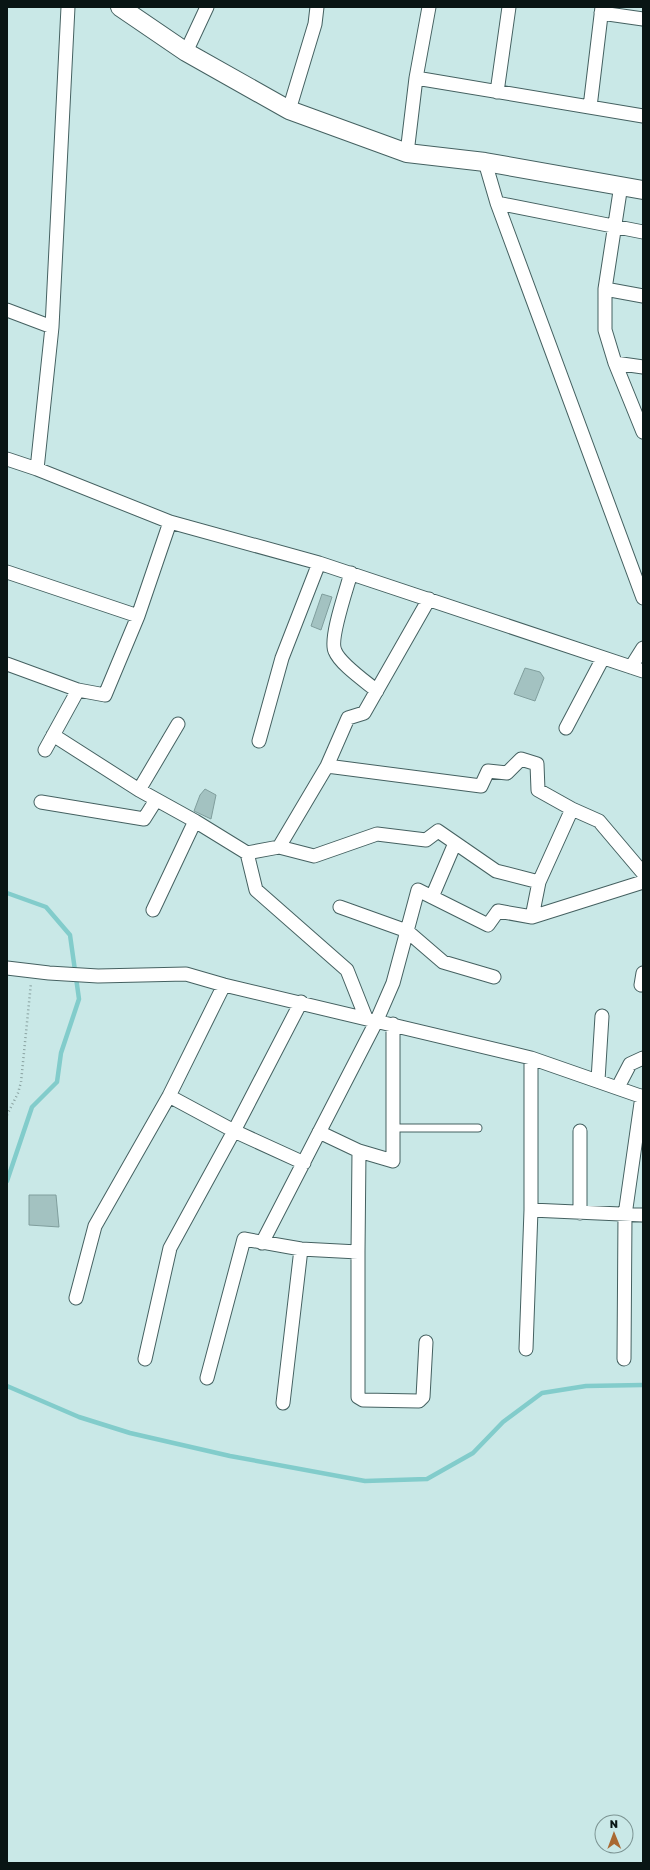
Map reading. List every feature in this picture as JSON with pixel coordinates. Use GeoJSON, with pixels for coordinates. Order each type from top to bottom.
{"type":"FeatureCollection","features":[{"type":"Feature","properties":{"kind":"main road"},"geometry":{"type":"LineString","coordinates":[[120,7],[186,52],[289,110],[407,153],[485,162],[643,190]]}},
{"type":"Feature","properties":{"kind":"street"},"geometry":{"type":"LineString","coordinates":[[37,469],[52,327],[68,7]]}},
{"type":"Feature","properties":{"kind":"street"},"geometry":{"type":"LineString","coordinates":[[186,52],[207,7]]}},
{"type":"Feature","properties":{"kind":"street"},"geometry":{"type":"LineString","coordinates":[[289,110],[315,24],[317,7]]}},
{"type":"Feature","properties":{"kind":"street"},"geometry":{"type":"LineString","coordinates":[[407,153],[416,78],[429,7]]}},
{"type":"Feature","properties":{"kind":"street"},"geometry":{"type":"LineString","coordinates":[[497,92],[509,7]]}},
{"type":"Feature","properties":{"kind":"street"},"geometry":{"type":"LineString","coordinates":[[590,107],[602,10],[643,18]]}},
{"type":"Feature","properties":{"kind":"street"},"geometry":{"type":"LineString","coordinates":[[416,78],[643,116]]}},
{"type":"Feature","properties":{"kind":"street"},"geometry":{"type":"LineString","coordinates":[[485,162],[497,203],[643,598]]}},
{"type":"Feature","properties":{"kind":"street"},"geometry":{"type":"LineString","coordinates":[[620,185],[605,289],[604,330],[615,363],[643,432]]}},
{"type":"Feature","properties":{"kind":"street"},"geometry":{"type":"LineString","coordinates":[[497,203],[643,232]]}},
{"type":"Feature","properties":{"kind":"street"},"geometry":{"type":"LineString","coordinates":[[605,289],[643,296]]}},
{"type":"Feature","properties":{"kind":"street"},"geometry":{"type":"LineString","coordinates":[[7,310],[52,327]]}},
{"type":"Feature","properties":{"kind":"street"},"geometry":{"type":"LineString","coordinates":[[615,363],[643,367]]}},
{"type":"Feature","properties":{"kind":"street"},"geometry":{"type":"LineString","coordinates":[[7,459],[37,469],[170,522],[320,563],[637,669],[643,648]]}},
{"type":"Feature","properties":{"kind":"street"},"geometry":{"type":"LineString","coordinates":[[7,664],[78,690],[105,695],[138,616],[170,522]]}},
{"type":"Feature","properties":{"kind":"street"},"geometry":{"type":"LineString","coordinates":[[259,741],[282,658],[320,563]]}},
{"type":"Feature","properties":{"kind":"street"},"geometry":{"type":"LineString","coordinates":[[7,572],[138,616]]}},
{"type":"Feature","properties":{"kind":"street"},"geometry":{"type":"LineString","coordinates":[[351,573],[333,639],[334,651],[340,659],[377,691]]}},
{"type":"Feature","properties":{"kind":"street"},"geometry":{"type":"LineString","coordinates":[[279,847],[327,766],[348,718],[364,713],[429,599]]}},
{"type":"Feature","properties":{"kind":"street"},"geometry":{"type":"LineString","coordinates":[[566,728],[603,658]]}},
{"type":"Feature","properties":{"kind":"street"},"geometry":{"type":"LineString","coordinates":[[45,750],[78,690]]}},
{"type":"Feature","properties":{"kind":"street"},"geometry":{"type":"LineString","coordinates":[[138,790],[178,724]]}},
{"type":"Feature","properties":{"kind":"street"},"geometry":{"type":"LineString","coordinates":[[53,735],[138,790],[195,821],[247,853],[279,847],[314,856],[377,834],[426,840],[438,831],[496,871],[539,882]]}},
{"type":"Feature","properties":{"kind":"street"},"geometry":{"type":"LineString","coordinates":[[327,766],[481,786],[488,771],[507,773],[521,759],[537,764],[538,790],[572,809],[599,821],[643,873]]}},
{"type":"Feature","properties":{"kind":"street"},"geometry":{"type":"LineString","coordinates":[[41,802],[144,819],[156,800]]}},
{"type":"Feature","properties":{"kind":"street"},"geometry":{"type":"LineString","coordinates":[[532,917],[539,882],[572,809]]}},
{"type":"Feature","properties":{"kind":"street"},"geometry":{"type":"LineString","coordinates":[[153,910],[195,821]]}},
{"type":"Feature","properties":{"kind":"street"},"geometry":{"type":"LineString","coordinates":[[432,897],[455,843]]}},
{"type":"Feature","properties":{"kind":"street"},"geometry":{"type":"LineString","coordinates":[[247,853],[256,890],[346,970],[371,1020]]}},
{"type":"Feature","properties":{"kind":"street"},"geometry":{"type":"LineString","coordinates":[[262,1243],[304,1163],[371,1020],[392,983],[418,890],[488,925],[498,910],[532,917],[643,882]]}},
{"type":"Feature","properties":{"kind":"street"},"geometry":{"type":"LineString","coordinates":[[340,907],[407,931],[443,962],[494,977]]}},
{"type":"Feature","properties":{"kind":"street"},"geometry":{"type":"LineString","coordinates":[[7,968],[92,976],[186,974],[531,1058],[642,1096],[625,1215],[624,1359]]}},
{"type":"Feature","properties":{"kind":"street"},"geometry":{"type":"LineString","coordinates":[[643,973],[641,985],[643,985]]}},
{"type":"Feature","properties":{"kind":"street"},"geometry":{"type":"LineString","coordinates":[[76,1298],[95,1226],[169,1096],[224,984]]}},
{"type":"Feature","properties":{"kind":"street"},"geometry":{"type":"LineString","coordinates":[[145,1359],[170,1248],[234,1131],[301,1002]]}},
{"type":"Feature","properties":{"kind":"street"},"geometry":{"type":"LineString","coordinates":[[598,1080],[602,1016]]}},
{"type":"Feature","properties":{"kind":"street"},"geometry":{"type":"LineString","coordinates":[[319,1132],[359,1151],[393,1161],[393,1024]]}},
{"type":"Feature","properties":{"kind":"street"},"geometry":{"type":"LineString","coordinates":[[526,1349],[531,1210],[531,1058]]}},
{"type":"Feature","properties":{"kind":"street"},"geometry":{"type":"LineString","coordinates":[[618,1087],[630,1064],[643,1058]]}},
{"type":"Feature","properties":{"kind":"street"},"geometry":{"type":"LineString","coordinates":[[169,1096],[234,1131],[304,1163]]}},
{"type":"Feature","properties":{"kind":"street"},"geometry":{"type":"LineString","coordinates":[[580,1131],[580,1213]]}},
{"type":"Feature","properties":{"kind":"street"},"geometry":{"type":"LineString","coordinates":[[359,1151],[358,1397],[363,1400],[419,1401],[423,1397],[426,1342]]}},
{"type":"Feature","properties":{"kind":"street"},"geometry":{"type":"LineString","coordinates":[[531,1210],[643,1215]]}},
{"type":"Feature","properties":{"kind":"street"},"geometry":{"type":"LineString","coordinates":[[207,1378],[244,1240],[301,1249],[358,1252]]}},
{"type":"Feature","properties":{"kind":"street"},"geometry":{"type":"LineString","coordinates":[[284,1403],[301,1249]]}},
{"type":"Feature","properties":{"kind":"lane"},"geometry":{"type":"LineString","coordinates":[[393,1128],[478,1128]]}},
{"type":"Feature","properties":{"kind":"path"},"geometry":{"type":"LineString","coordinates":[[7,1115],[16,1098],[21,1082],[32,971]]}},
{"type":"Feature","properties":{"kind":"building"},"geometry":{"type":"Polygon","coordinates":[[[322,594],[332,597],[321,630],[311,626],[322,594]]]}},
{"type":"Feature","properties":{"kind":"building"},"geometry":{"type":"Polygon","coordinates":[[[525,668],[540,672],[544,678],[535,701],[514,694],[525,668]]]}},
{"type":"Feature","properties":{"kind":"building"},"geometry":{"type":"Polygon","coordinates":[[[205,789],[216,795],[211,819],[194,811],[200,795],[205,789]]]}},
{"type":"Feature","properties":{"kind":"building"},"geometry":{"type":"Polygon","coordinates":[[[29,1195],[56,1195],[59,1227],[29,1225],[29,1195]]]}},
{"type":"Feature","properties":{"kind":"waterway"},"geometry":{"type":"LineString","coordinates":[[7,893],[46,907],[70,935],[79,999],[61,1053],[57,1082],[32,1107],[7,1181]]}},
{"type":"Feature","properties":{"kind":"waterway"},"geometry":{"type":"LineString","coordinates":[[7,1386],[79,1417],[130,1433],[230,1456],[365,1481],[427,1479],[473,1453],[503,1422],[542,1393],[586,1386],[643,1385]]}}]}
